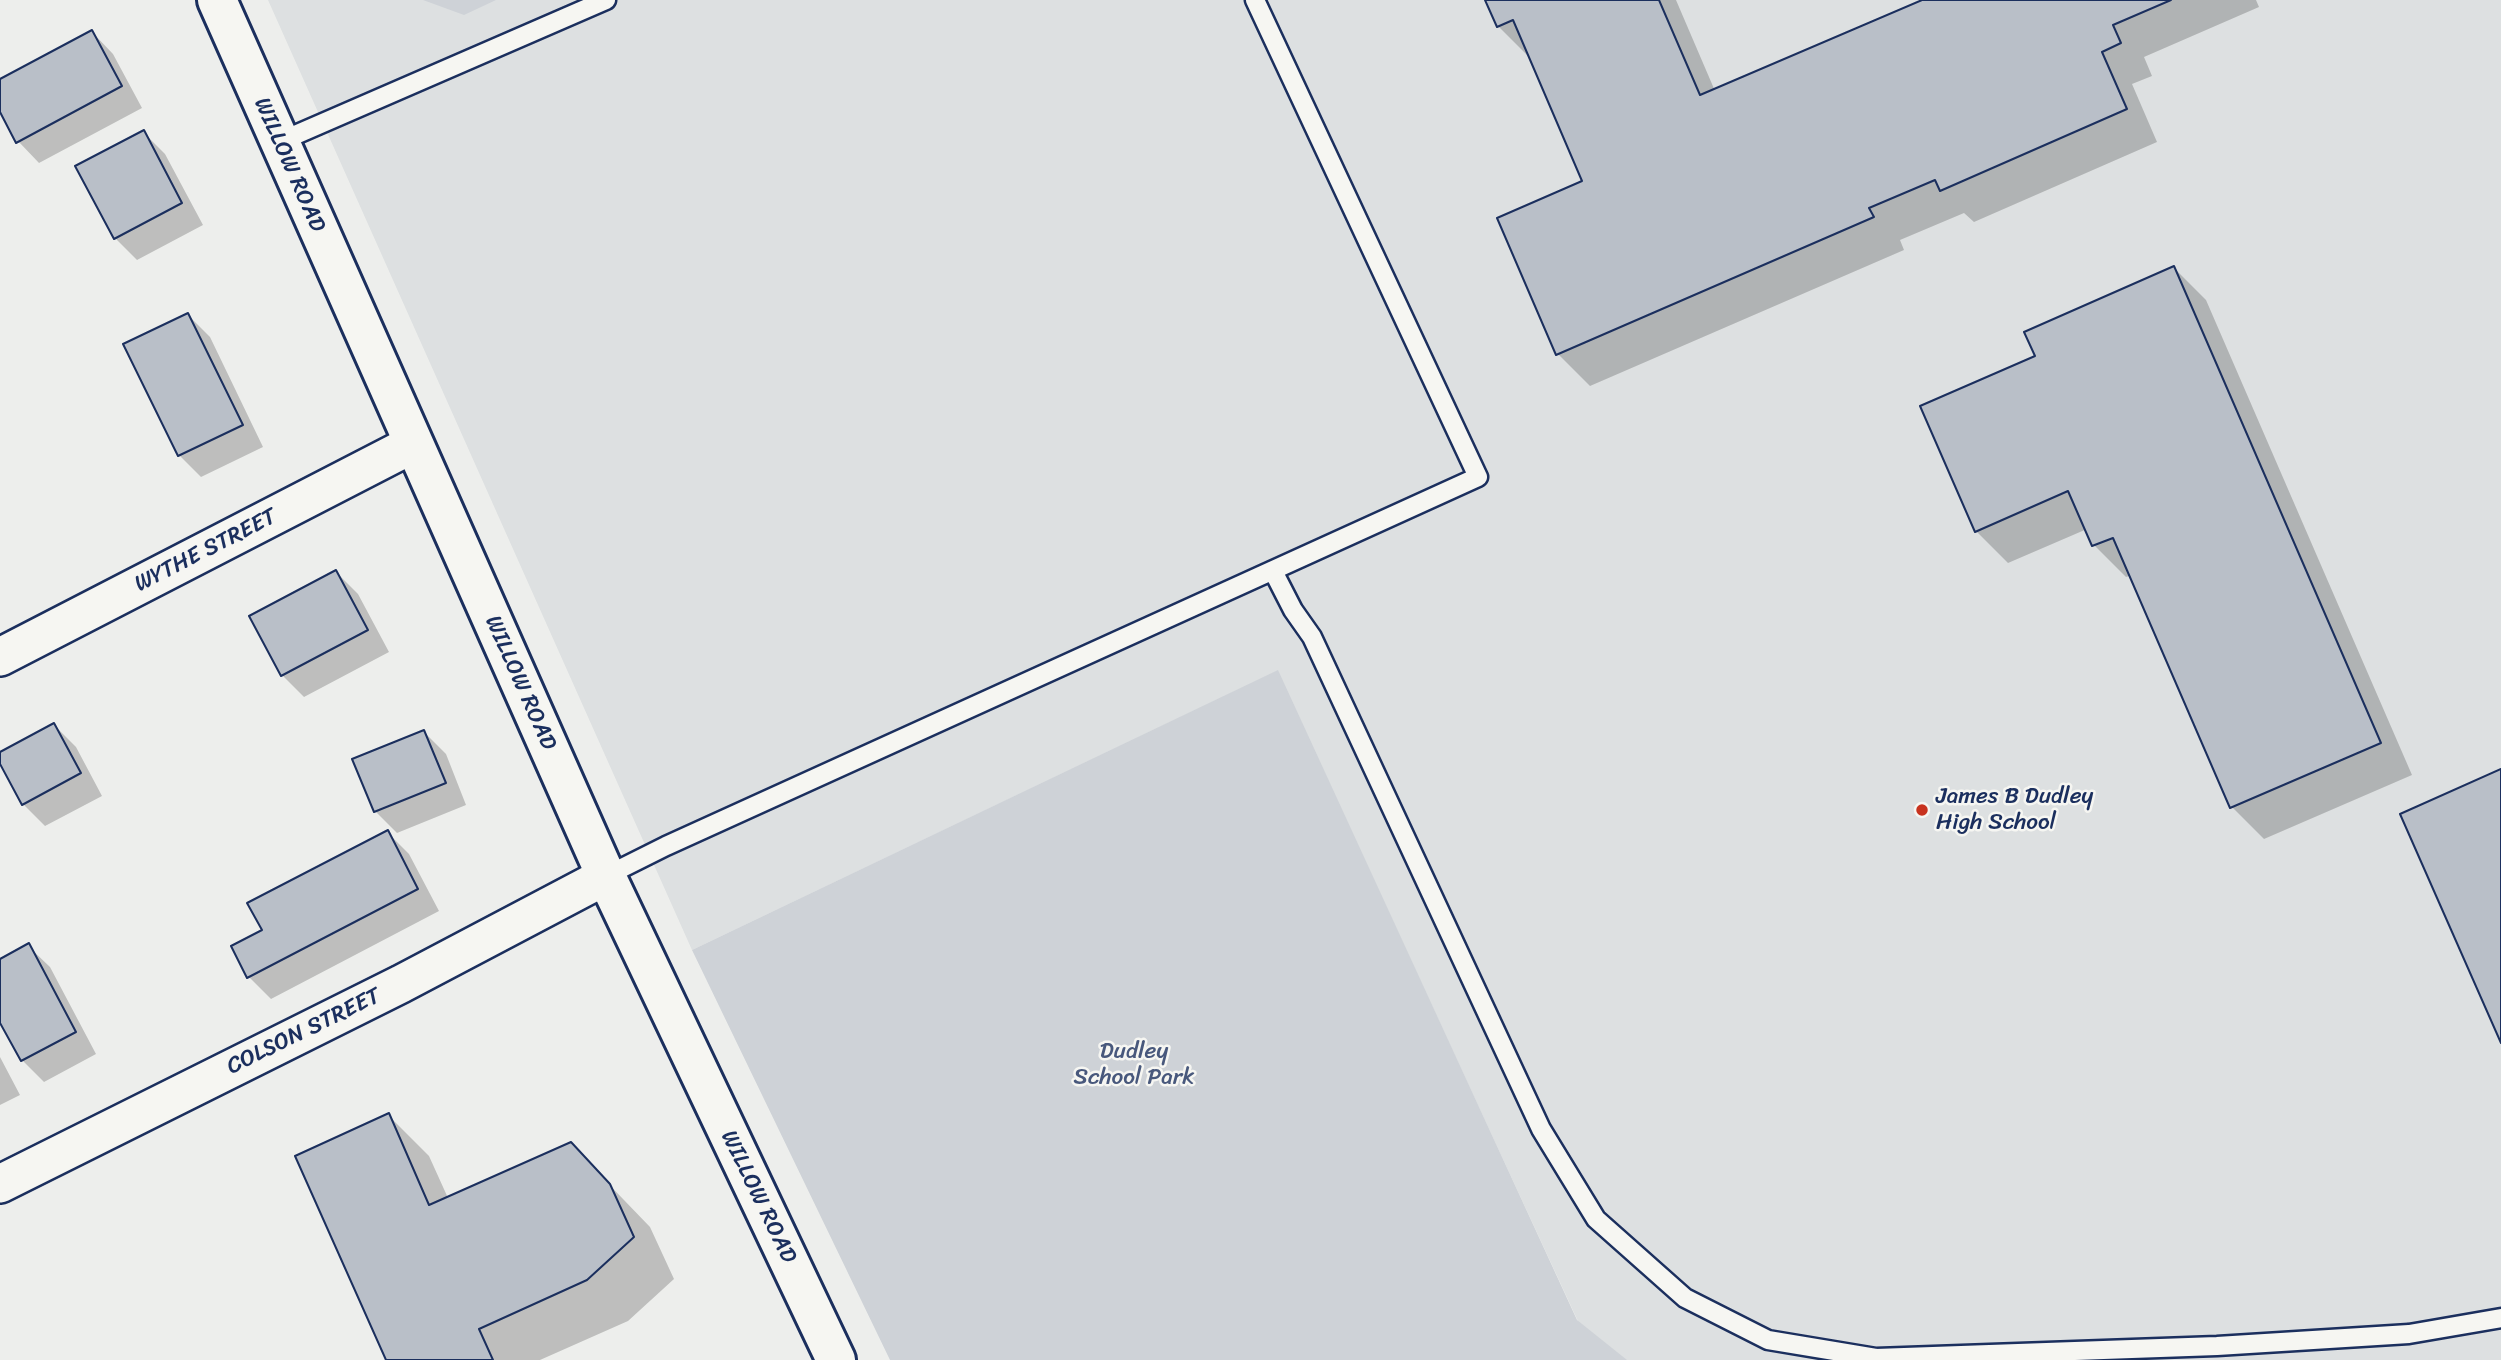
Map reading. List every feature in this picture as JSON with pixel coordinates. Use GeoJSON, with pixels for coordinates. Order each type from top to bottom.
{"type":"FeatureCollection","features":[{"type":"Feature","properties":{"kind":"street","name":"WILLOW ROAD"},"geometry":{"type":"LineString","coordinates":[[217,0],[606,876],[836,1360]]}},
{"type":"Feature","properties":{"kind":"street","name":"WYTHE STREET"},"geometry":{"type":"LineString","coordinates":[[0,657],[413,444]]}},
{"type":"Feature","properties":{"kind":"street","name":"COLSON STREET"},"geometry":{"type":"LineString","coordinates":[[0,1184],[401,984],[606,876]]}},
{"type":"Feature","properties":{"kind":"lane"},"geometry":{"type":"LineString","coordinates":[[279,142],[606,0]]}},
{"type":"Feature","properties":{"kind":"lane"},"geometry":{"type":"LineString","coordinates":[[606,876],[666,846],[1478,477],[1255,0]]}},
{"type":"Feature","properties":{"kind":"lane"},"geometry":{"type":"LineString","coordinates":[[1273,571],[1293,610],[1312,637],[1541,1129],[1596,1219],[1685,1298],[1768,1340],[1876,1358],[2231,1346],[2409,1334],[2501,1318]]}},
{"type":"Feature","properties":{"kind":"shaded area","name":"James B Dudley High School"},"geometry":{"type":"Polygon","coordinates":[[[268,0],[2501,0],[2501,1360],[1596,1360],[1277,671],[692,950],[268,0]]]}},
{"type":"Feature","properties":{"kind":"green space"},"geometry":{"type":"Polygon","coordinates":[[[423,0],[496,0],[464,15],[423,0]]]}},
{"type":"Feature","properties":{"kind":"green space","name":"Dudley School Park"},"geometry":{"type":"Polygon","coordinates":[[[1278,670],[1577,1320],[1627,1360],[890,1360],[692,950],[1278,670]]]}},
{"type":"Feature","properties":{"kind":"building"},"geometry":{"type":"Polygon","coordinates":[[[1485,0],[1659,0],[1700,95],[1922,0],[2171,0],[2113,25],[2121,43],[2102,52],[2127,109],[1940,191],[1935,180],[1869,208],[1874,217],[1556,355],[1497,218],[1582,181],[1513,20],[1497,27],[1485,0]]]}},
{"type":"Feature","properties":{"kind":"building"},"geometry":{"type":"Polygon","coordinates":[[[92,30],[122,86],[16,143],[0,112],[0,79],[92,30]]]}},
{"type":"Feature","properties":{"kind":"building"},"geometry":{"type":"Polygon","coordinates":[[[144,130],[182,203],[114,239],[75,166],[144,130]]]}},
{"type":"Feature","properties":{"kind":"building"},"geometry":{"type":"Polygon","coordinates":[[[2174,266],[2381,743],[2230,808],[2113,538],[2092,546],[2068,491],[1975,532],[1920,406],[2035,356],[2024,332],[2174,266]]]}},
{"type":"Feature","properties":{"kind":"building"},"geometry":{"type":"Polygon","coordinates":[[[188,313],[243,425],[178,456],[123,344],[188,313]]]}},
{"type":"Feature","properties":{"kind":"building"},"geometry":{"type":"Polygon","coordinates":[[[336,570],[368,630],[281,676],[249,616],[336,570]]]}},
{"type":"Feature","properties":{"kind":"building"},"geometry":{"type":"Polygon","coordinates":[[[54,723],[81,773],[22,805],[0,764],[0,752],[54,723]]]}},
{"type":"Feature","properties":{"kind":"building"},"geometry":{"type":"Polygon","coordinates":[[[424,730],[446,783],[374,812],[352,759],[424,730]]]}},
{"type":"Feature","properties":{"kind":"building"},"geometry":{"type":"Polygon","coordinates":[[[2501,769],[2501,1043],[2400,814],[2501,769]]]}},
{"type":"Feature","properties":{"kind":"building"},"geometry":{"type":"Polygon","coordinates":[[[388,830],[418,889],[247,978],[231,946],[262,930],[247,903],[388,830]]]}},
{"type":"Feature","properties":{"kind":"building"},"geometry":{"type":"Polygon","coordinates":[[[29,943],[76,1032],[21,1061],[0,1023],[0,959],[29,943]]]}},
{"type":"Feature","properties":{"kind":"building"},"geometry":{"type":"Polygon","coordinates":[[[389,1113],[429,1205],[571,1142],[610,1184],[634,1237],[587,1280],[479,1329],[493,1360],[386,1360],[295,1156],[389,1113]]]}},
{"type":"Feature","properties":{"kind":"place","name":"James B Dudley High School"},"geometry":{"type":"Point","coordinates":[1922,810]}}]}
